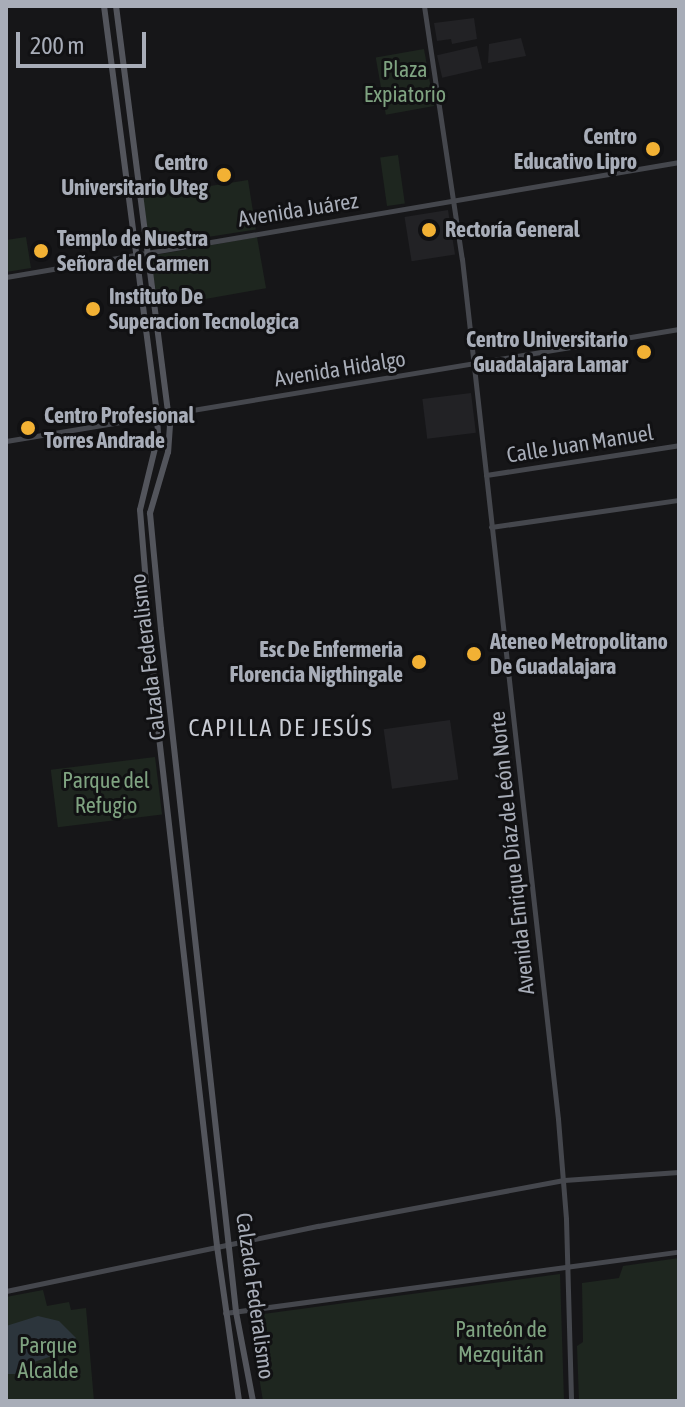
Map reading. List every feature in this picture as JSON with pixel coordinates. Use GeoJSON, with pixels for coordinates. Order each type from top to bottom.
{"type":"FeatureCollection","features":[{"type":"Feature","properties":{"kind":"main road","name":"Calzada Federalismo"},"geometry":{"type":"LineString","coordinates":[[104,6],[157,415],[158,436],[141,496],[140,526],[157,719],[225,1313],[239,1401]]}},
{"type":"Feature","properties":{"kind":"main road","name":"Calzada Federalismo"},"geometry":{"type":"LineString","coordinates":[[116,6],[169,413],[168,452],[150,513],[228,1244],[236,1312],[253,1401]]}},
{"type":"Feature","properties":{"kind":"main road","name":"Avenida Enrique Díaz de León Norte"},"geometry":{"type":"LineString","coordinates":[[424,6],[467,302],[564,1180],[571,1401]]}},
{"type":"Feature","properties":{"kind":"main road","name":"Avenida Juárez"},"geometry":{"type":"LineString","coordinates":[[6,277],[679,162]]}},
{"type":"Feature","properties":{"kind":"main road","name":"Avenida Hidalgo"},"geometry":{"type":"LineString","coordinates":[[6,441],[679,329]]}},
{"type":"Feature","properties":{"kind":"main road","name":"Calle Juan Manuel"},"geometry":{"type":"LineString","coordinates":[[486,475],[679,445]]}},
{"type":"Feature","properties":{"kind":"main road"},"geometry":{"type":"LineString","coordinates":[[491,527],[679,500]]}},
{"type":"Feature","properties":{"kind":"main road"},"geometry":{"type":"LineString","coordinates":[[6,1291],[217,1246],[564,1180],[679,1172]]}},
{"type":"Feature","properties":{"kind":"main road"},"geometry":{"type":"LineString","coordinates":[[225,1313],[679,1252]]}},
{"type":"Feature","properties":{"kind":"shaded area"},"geometry":{"type":"Polygon","coordinates":[[[474,18],[477,39],[452,44],[451,39],[437,41],[434,23],[474,18]]]}},
{"type":"Feature","properties":{"kind":"shaded area"},"geometry":{"type":"Polygon","coordinates":[[[521,38],[526,56],[488,63],[489,44],[521,38]]]}},
{"type":"Feature","properties":{"kind":"shaded area"},"geometry":{"type":"Polygon","coordinates":[[[477,46],[482,68],[442,78],[437,55],[477,46]]]}},
{"type":"Feature","properties":{"kind":"shaded area","name":"Rectoría General"},"geometry":{"type":"Polygon","coordinates":[[[448,210],[455,254],[412,261],[405,217],[448,210]]]}},
{"type":"Feature","properties":{"kind":"shaded area"},"geometry":{"type":"Polygon","coordinates":[[[471,393],[476,433],[427,439],[422,399],[471,393]]]}},
{"type":"Feature","properties":{"kind":"shaded area"},"geometry":{"type":"Polygon","coordinates":[[[450,720],[458,779],[392,789],[384,729],[450,720]]]}},
{"type":"Feature","properties":{"kind":"shaded area"},"geometry":{"type":"Polygon","coordinates":[[[38,1316],[59,1321],[76,1338],[49,1357],[25,1365],[15,1374],[6,1374],[6,1326],[38,1316]]]}},
{"type":"Feature","properties":{"kind":"green space","name":"Plaza Expiatorio"},"geometry":{"type":"Polygon","coordinates":[[[424,49],[434,106],[386,115],[376,58],[424,49]]]}},
{"type":"Feature","properties":{"kind":"green space"},"geometry":{"type":"Polygon","coordinates":[[[398,155],[405,204],[387,206],[380,158],[398,155]]]}},
{"type":"Feature","properties":{"kind":"green space"},"geometry":{"type":"Polygon","coordinates":[[[248,180],[256,229],[150,246],[142,197],[248,180]]]}},
{"type":"Feature","properties":{"kind":"green space"},"geometry":{"type":"Polygon","coordinates":[[[26,237],[31,268],[6,272],[6,240],[26,237]]]}},
{"type":"Feature","properties":{"kind":"green space"},"geometry":{"type":"Polygon","coordinates":[[[257,237],[266,288],[159,307],[150,256],[257,237]]]}},
{"type":"Feature","properties":{"kind":"green space","name":"Parque del Refugio"},"geometry":{"type":"Polygon","coordinates":[[[155,757],[162,815],[58,827],[51,770],[155,757]]]}},
{"type":"Feature","properties":{"kind":"green space","name":"Panteón de Mezquitán"},"geometry":{"type":"Polygon","coordinates":[[[679,1258],[679,1401],[579,1401],[577,1346],[583,1342],[582,1283],[619,1278],[623,1266],[679,1258]]]}},
{"type":"Feature","properties":{"kind":"green space","name":"Panteón de Mezquitán"},"geometry":{"type":"Polygon","coordinates":[[[560,1274],[564,1401],[263,1401],[249,1316],[560,1274]]]}},
{"type":"Feature","properties":{"kind":"green space","name":"Parque Alcalde"},"geometry":{"type":"Polygon","coordinates":[[[43,1290],[47,1306],[69,1302],[71,1310],[86,1308],[94,1401],[6,1401],[6,1297],[43,1290]]]}},
{"type":"Feature","properties":{"kind":"place","name":"Centro Educativo Lipro"},"geometry":{"type":"Point","coordinates":[653,149]}},
{"type":"Feature","properties":{"kind":"place","name":"Centro Universitario Uteg"},"geometry":{"type":"Point","coordinates":[224,175]}},
{"type":"Feature","properties":{"kind":"place","name":"Rectoría General"},"geometry":{"type":"Point","coordinates":[429,230]}},
{"type":"Feature","properties":{"kind":"place","name":"Templo de Nuestra Señora del Carmen"},"geometry":{"type":"Point","coordinates":[41,251]}},
{"type":"Feature","properties":{"kind":"place","name":"Instituto De Superacion Tecnologica"},"geometry":{"type":"Point","coordinates":[93,309]}},
{"type":"Feature","properties":{"kind":"place","name":"Centro Universitario Guadalajara Lamar"},"geometry":{"type":"Point","coordinates":[644,352]}},
{"type":"Feature","properties":{"kind":"place","name":"Centro Profesional Torres Andrade"},"geometry":{"type":"Point","coordinates":[28,428]}},
{"type":"Feature","properties":{"kind":"place","name":"Ateneo Metropolitano De Guadalajara"},"geometry":{"type":"Point","coordinates":[474,654]}},
{"type":"Feature","properties":{"kind":"place","name":"Esc De Enfermeria Florencia Nigthingale"},"geometry":{"type":"Point","coordinates":[419,662]}},
{"type":"Feature","properties":{"kind":"district","name":"CAPILLA DE JESÚS"},"geometry":{"type":"Point","coordinates":[281,728]}}]}
